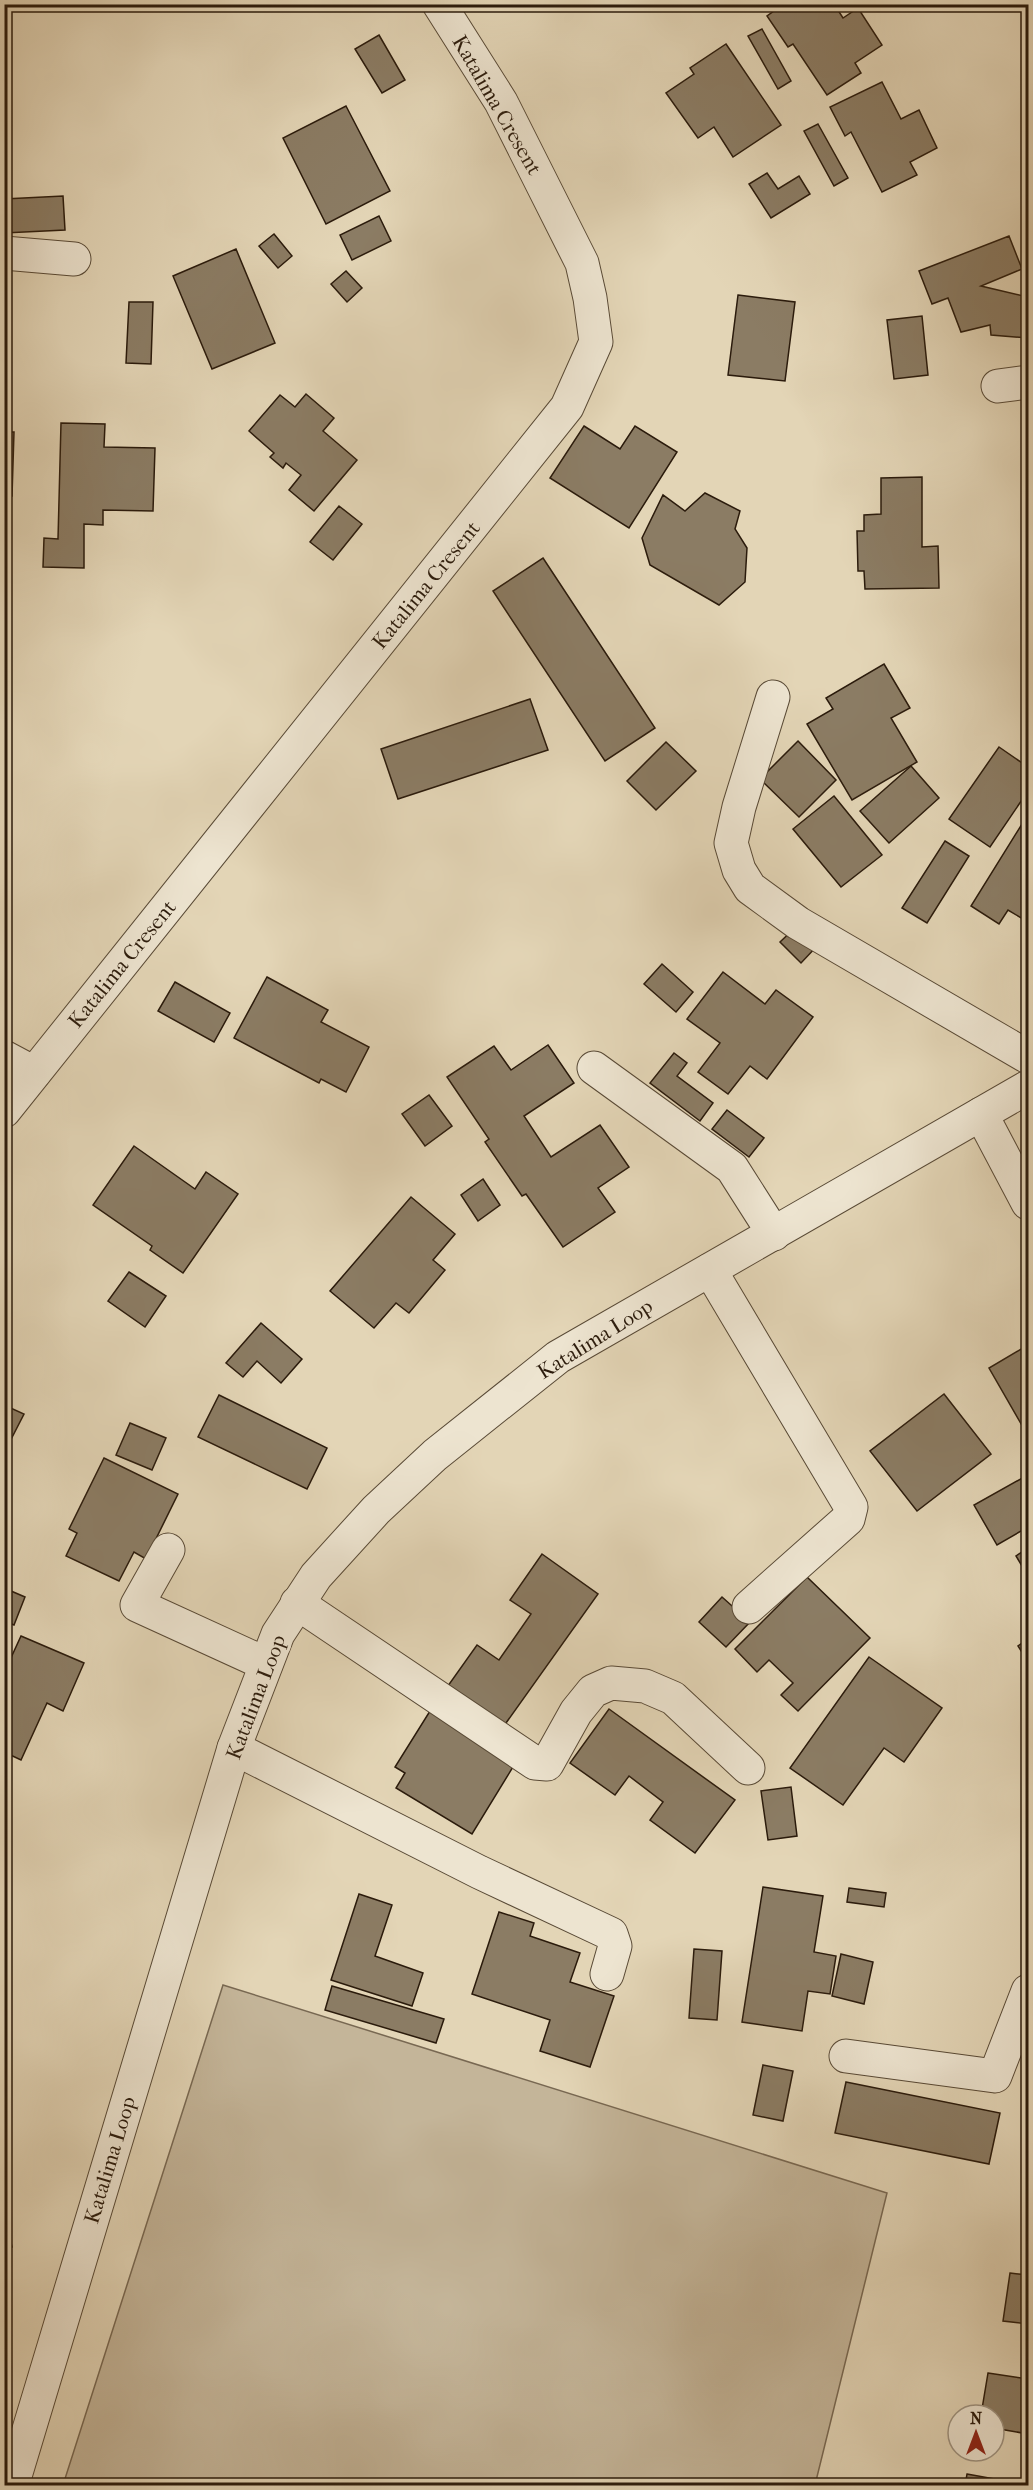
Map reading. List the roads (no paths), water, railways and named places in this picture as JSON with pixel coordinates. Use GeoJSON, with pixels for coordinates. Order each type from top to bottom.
{"type":"FeatureCollection","features":[{"type":"Feature","properties":{"kind":"street","name":"Katalima Cresent"},"geometry":{"type":"LineString","coordinates":[[4,1111],[567,407],[596,342],[582,263],[501,102],[439,4]]}},
{"type":"Feature","properties":{"kind":"street"},"geometry":{"type":"LineString","coordinates":[[4,253],[74,259]]}},
{"type":"Feature","properties":{"kind":"street"},"geometry":{"type":"LineString","coordinates":[[773,697],[739,807],[731,843],[739,870],[750,888],[798,923],[1029,1057]]}},
{"type":"Feature","properties":{"kind":"street"},"geometry":{"type":"LineString","coordinates":[[4,1057],[34,1073]]}},
{"type":"Feature","properties":{"kind":"street"},"geometry":{"type":"LineString","coordinates":[[594,1068],[732,1168],[774,1234]]}},
{"type":"Feature","properties":{"kind":"street","name":"Katalima Loop"},"geometry":{"type":"LineString","coordinates":[[12,2486],[234,1748],[278,1634],[316,1576],[376,1510],[435,1455],[558,1358],[1029,1087]]}},
{"type":"Feature","properties":{"kind":"street"},"geometry":{"type":"LineString","coordinates":[[981,1114],[1029,1203]]}},
{"type":"Feature","properties":{"kind":"street"},"geometry":{"type":"LineString","coordinates":[[710,1270],[851,1507],[848,1520],[749,1607]]}},
{"type":"Feature","properties":{"kind":"street"},"geometry":{"type":"LineString","coordinates":[[168,1550],[137,1605],[266,1664]]}},
{"type":"Feature","properties":{"kind":"street"},"geometry":{"type":"LineString","coordinates":[[297,1603],[535,1763],[547,1764],[576,1712],[593,1690],[611,1683],[645,1686],[673,1698],[748,1768]]}},
{"type":"Feature","properties":{"kind":"street"},"geometry":{"type":"LineString","coordinates":[[234,1748],[479,1872],[611,1934],[615,1946],[607,1974]]}},
{"type":"Feature","properties":{"kind":"street"},"geometry":{"type":"LineString","coordinates":[[846,2056],[995,2076],[1029,1991]]}}]}
